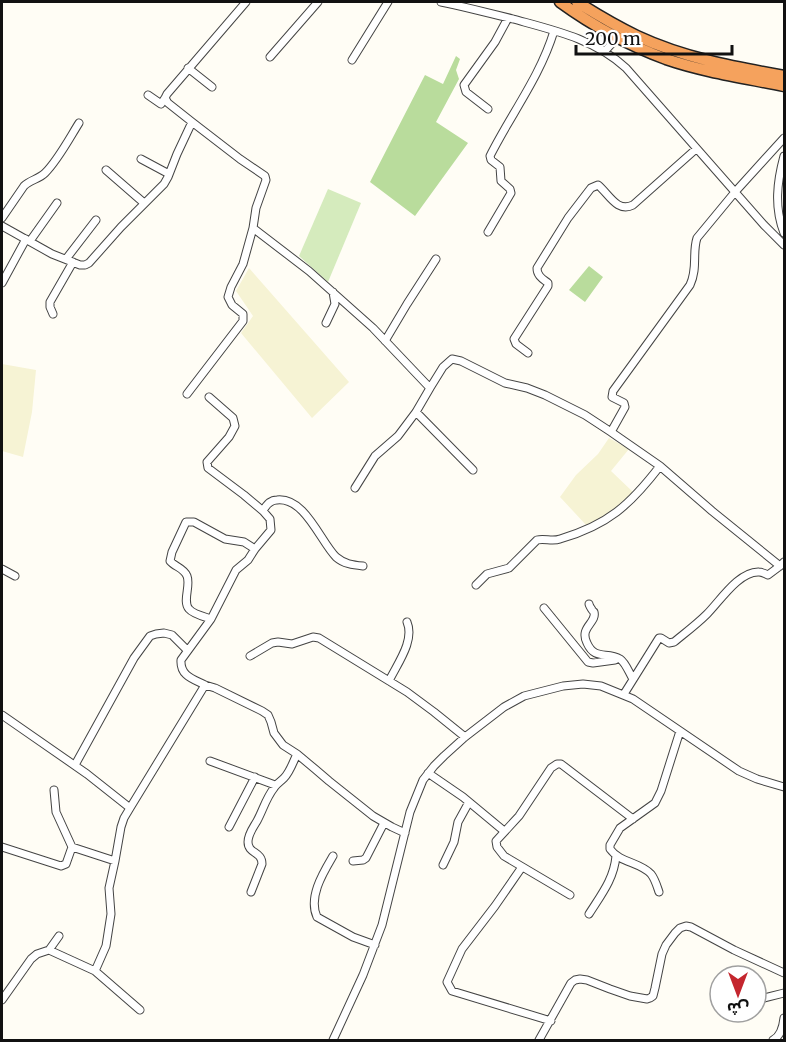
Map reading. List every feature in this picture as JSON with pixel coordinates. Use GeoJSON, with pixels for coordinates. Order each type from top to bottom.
{"type":"FeatureCollection","features":[{"type":"Feature","properties":{"kind":"highway"},"geometry":{"type":"LineString","coordinates":[[560,2],[617,38],[668,59],[784,86]]}},
{"type":"Feature","properties":{"kind":"highway"},"geometry":{"type":"LineString","coordinates":[[577,2],[614,25],[664,48],[719,64],[784,76]]}},
{"type":"Feature","properties":{"kind":"street"},"geometry":{"type":"LineString","coordinates":[[148,95],[161,104],[246,2]]}},
{"type":"Feature","properties":{"kind":"street"},"geometry":{"type":"LineString","coordinates":[[270,57],[318,2]]}},
{"type":"Feature","properties":{"kind":"street"},"geometry":{"type":"LineString","coordinates":[[352,60],[388,2]]}},
{"type":"Feature","properties":{"kind":"street"},"geometry":{"type":"LineString","coordinates":[[441,2],[480,10],[585,41],[605,51],[626,68],[784,245]]}},
{"type":"Feature","properties":{"kind":"street"},"geometry":{"type":"LineString","coordinates":[[488,109],[466,92],[464,85],[495,42],[508,18]]}},
{"type":"Feature","properties":{"kind":"street"},"geometry":{"type":"LineString","coordinates":[[488,232],[511,193],[501,181],[500,167],[491,160],[490,156],[528,89],[554,32]]}},
{"type":"Feature","properties":{"kind":"street"},"geometry":{"type":"LineString","coordinates":[[605,51],[617,38]]}},
{"type":"Feature","properties":{"kind":"street"},"geometry":{"type":"LineString","coordinates":[[188,69],[212,87]]}},
{"type":"Feature","properties":{"kind":"street"},"geometry":{"type":"LineString","coordinates":[[165,98],[192,122],[265,176],[266,180],[256,208],[243,264],[228,297],[232,305],[243,314],[243,321],[187,394]]}},
{"type":"Feature","properties":{"kind":"street"},"geometry":{"type":"LineString","coordinates":[[2,226],[52,254],[85,265],[89,263],[164,184],[192,122]]}},
{"type":"Feature","properties":{"kind":"street"},"geometry":{"type":"LineString","coordinates":[[2,218],[24,186],[41,176],[50,166],[79,123]]}},
{"type":"Feature","properties":{"kind":"street"},"geometry":{"type":"LineString","coordinates":[[611,432],[625,407],[624,403],[612,397],[613,391],[690,285],[694,276],[697,238],[784,138]]}},
{"type":"Feature","properties":{"kind":"street"},"geometry":{"type":"LineString","coordinates":[[528,353],[516,344],[514,339],[548,286],[548,283],[539,276],[537,268],[568,218],[591,188],[598,185],[614,202],[627,208],[696,149]]}},
{"type":"Feature","properties":{"kind":"street"},"geometry":{"type":"LineString","coordinates":[[784,156],[777,206],[784,233]]}},
{"type":"Feature","properties":{"kind":"street"},"geometry":{"type":"LineString","coordinates":[[141,159],[169,174]]}},
{"type":"Feature","properties":{"kind":"street"},"geometry":{"type":"LineString","coordinates":[[106,170],[144,203]]}},
{"type":"Feature","properties":{"kind":"street"},"geometry":{"type":"LineString","coordinates":[[2,283],[28,240],[57,203]]}},
{"type":"Feature","properties":{"kind":"street"},"geometry":{"type":"LineString","coordinates":[[53,314],[50,302],[69,261],[96,220]]}},
{"type":"Feature","properties":{"kind":"street"},"geometry":{"type":"LineString","coordinates":[[253,228],[333,292],[430,388]]}},
{"type":"Feature","properties":{"kind":"street"},"geometry":{"type":"LineString","coordinates":[[385,341],[436,259]]}},
{"type":"Feature","properties":{"kind":"street"},"geometry":{"type":"LineString","coordinates":[[326,322],[335,304],[333,292]]}},
{"type":"Feature","properties":{"kind":"street"},"geometry":{"type":"LineString","coordinates":[[355,488],[375,456],[395,439],[416,412],[448,362],[456,359],[505,383],[545,395],[611,432],[660,466],[712,512],[782,564],[768,575],[753,573],[734,585],[708,613],[674,642],[669,643],[658,638],[624,694]]}},
{"type":"Feature","properties":{"kind":"street"},"geometry":{"type":"LineString","coordinates":[[209,397],[233,418],[235,426],[229,437],[207,462],[208,468],[263,511],[270,519],[270,530],[246,562],[236,570],[211,619],[187,650],[181,660],[183,673],[268,715],[274,733],[287,749],[297,754],[329,782],[384,823],[405,832]]}},
{"type":"Feature","properties":{"kind":"street"},"geometry":{"type":"LineString","coordinates":[[416,412],[473,470]]}},
{"type":"Feature","properties":{"kind":"street"},"geometry":{"type":"LineString","coordinates":[[476,585],[487,574],[508,568],[537,540],[556,540],[582,532],[619,512],[634,498],[660,466]]}},
{"type":"Feature","properties":{"kind":"street"},"geometry":{"type":"LineString","coordinates":[[263,511],[267,504],[275,500],[297,506],[335,556],[343,562],[363,566]]}},
{"type":"Feature","properties":{"kind":"street"},"geometry":{"type":"LineString","coordinates":[[211,619],[188,608],[188,578],[182,569],[170,561],[186,522],[194,522],[225,538],[244,542],[255,549]]}},
{"type":"Feature","properties":{"kind":"street"},"geometry":{"type":"LineString","coordinates":[[2,568],[15,576]]}},
{"type":"Feature","properties":{"kind":"street"},"geometry":{"type":"LineString","coordinates":[[589,604],[594,617],[585,630],[586,642],[596,653],[620,660],[633,679]]}},
{"type":"Feature","properties":{"kind":"street"},"geometry":{"type":"LineString","coordinates":[[544,608],[588,662],[620,660]]}},
{"type":"Feature","properties":{"kind":"street"},"geometry":{"type":"LineString","coordinates":[[388,681],[409,637],[407,622]]}},
{"type":"Feature","properties":{"kind":"street"},"geometry":{"type":"LineString","coordinates":[[75,765],[134,658],[150,636],[164,633],[172,635],[187,650]]}},
{"type":"Feature","properties":{"kind":"street"},"geometry":{"type":"LineString","coordinates":[[250,656],[273,643],[292,644],[313,637],[319,638],[406,692],[465,737]]}},
{"type":"Feature","properties":{"kind":"street"},"geometry":{"type":"LineString","coordinates":[[335,1039],[382,925],[405,832],[418,791],[428,773],[444,756],[504,707],[524,696],[547,689],[583,684],[601,686],[633,699],[739,771],[784,787]]}},
{"type":"Feature","properties":{"kind":"street"},"geometry":{"type":"LineString","coordinates":[[94,971],[106,946],[109,933],[111,914],[109,888],[124,818],[205,685]]}},
{"type":"Feature","properties":{"kind":"street"},"geometry":{"type":"LineString","coordinates":[[2,715],[75,765],[130,808]]}},
{"type":"Feature","properties":{"kind":"street"},"geometry":{"type":"LineString","coordinates":[[659,892],[650,873],[616,856],[610,849],[610,845],[620,828],[655,803],[680,731]]}},
{"type":"Feature","properties":{"kind":"street"},"geometry":{"type":"LineString","coordinates":[[251,892],[262,859],[250,850],[248,840],[250,832],[275,785],[284,778],[297,754]]}},
{"type":"Feature","properties":{"kind":"street"},"geometry":{"type":"LineString","coordinates":[[210,761],[275,785]]}},
{"type":"Feature","properties":{"kind":"street"},"geometry":{"type":"LineString","coordinates":[[570,895],[504,856],[496,842],[519,816],[551,768],[561,764],[633,819]]}},
{"type":"Feature","properties":{"kind":"street"},"geometry":{"type":"LineString","coordinates":[[428,773],[469,802],[504,831]]}},
{"type":"Feature","properties":{"kind":"street"},"geometry":{"type":"LineString","coordinates":[[229,827],[255,777]]}},
{"type":"Feature","properties":{"kind":"street"},"geometry":{"type":"LineString","coordinates":[[2,846],[61,866],[66,864],[72,847],[56,812],[54,790]]}},
{"type":"Feature","properties":{"kind":"street"},"geometry":{"type":"LineString","coordinates":[[443,865],[454,842],[458,822],[469,802]]}},
{"type":"Feature","properties":{"kind":"street"},"geometry":{"type":"LineString","coordinates":[[353,861],[366,858],[384,823]]}},
{"type":"Feature","properties":{"kind":"street"},"geometry":{"type":"LineString","coordinates":[[72,847],[115,861]]}},
{"type":"Feature","properties":{"kind":"street"},"geometry":{"type":"LineString","coordinates":[[333,856],[318,884],[315,913],[317,917],[353,937],[375,945]]}},
{"type":"Feature","properties":{"kind":"street"},"geometry":{"type":"LineString","coordinates":[[589,914],[609,883],[615,868],[616,856]]}},
{"type":"Feature","properties":{"kind":"street"},"geometry":{"type":"LineString","coordinates":[[522,867],[462,949],[447,982],[452,991],[551,1021]]}},
{"type":"Feature","properties":{"kind":"street"},"geometry":{"type":"LineString","coordinates":[[539,1041],[571,983],[575,980],[587,980],[630,996],[647,999],[653,996],[662,954],[675,933],[686,926],[784,974]]}},
{"type":"Feature","properties":{"kind":"street"},"geometry":{"type":"LineString","coordinates":[[2,1000],[31,959],[48,950],[59,936]]}},
{"type":"Feature","properties":{"kind":"street"},"geometry":{"type":"LineString","coordinates":[[48,950],[94,971],[140,1010]]}},
{"type":"Feature","properties":{"kind":"street"},"geometry":{"type":"LineString","coordinates":[[768,997],[784,993]]}},
{"type":"Feature","properties":{"kind":"street"},"geometry":{"type":"LineString","coordinates":[[773,1041],[783,1027],[784,1018]]}},
{"type":"Feature","properties":{"kind":"shaded area"},"geometry":{"type":"Polygon","coordinates":[[[249,268],[349,382],[312,418],[241,333],[253,316],[236,291],[249,268]]]}},
{"type":"Feature","properties":{"kind":"shaded area"},"geometry":{"type":"Polygon","coordinates":[[[2,364],[36,370],[32,412],[23,457],[2,451],[2,364]]]}},
{"type":"Feature","properties":{"kind":"shaded area"},"geometry":{"type":"Polygon","coordinates":[[[609,438],[629,449],[611,471],[633,492],[607,516],[587,526],[560,497],[609,438]]]}},
{"type":"Feature","properties":{"kind":"green space"},"geometry":{"type":"Polygon","coordinates":[[[456,56],[460,59],[456,70],[459,79],[436,122],[468,143],[415,216],[370,182],[425,75],[443,84],[456,56]]]}},
{"type":"Feature","properties":{"kind":"green space"},"geometry":{"type":"Polygon","coordinates":[[[328,189],[361,203],[328,282],[299,256],[328,189]]]}},
{"type":"Feature","properties":{"kind":"green space"},"geometry":{"type":"Polygon","coordinates":[[[589,266],[603,277],[585,302],[569,290],[589,266]]]}}]}
